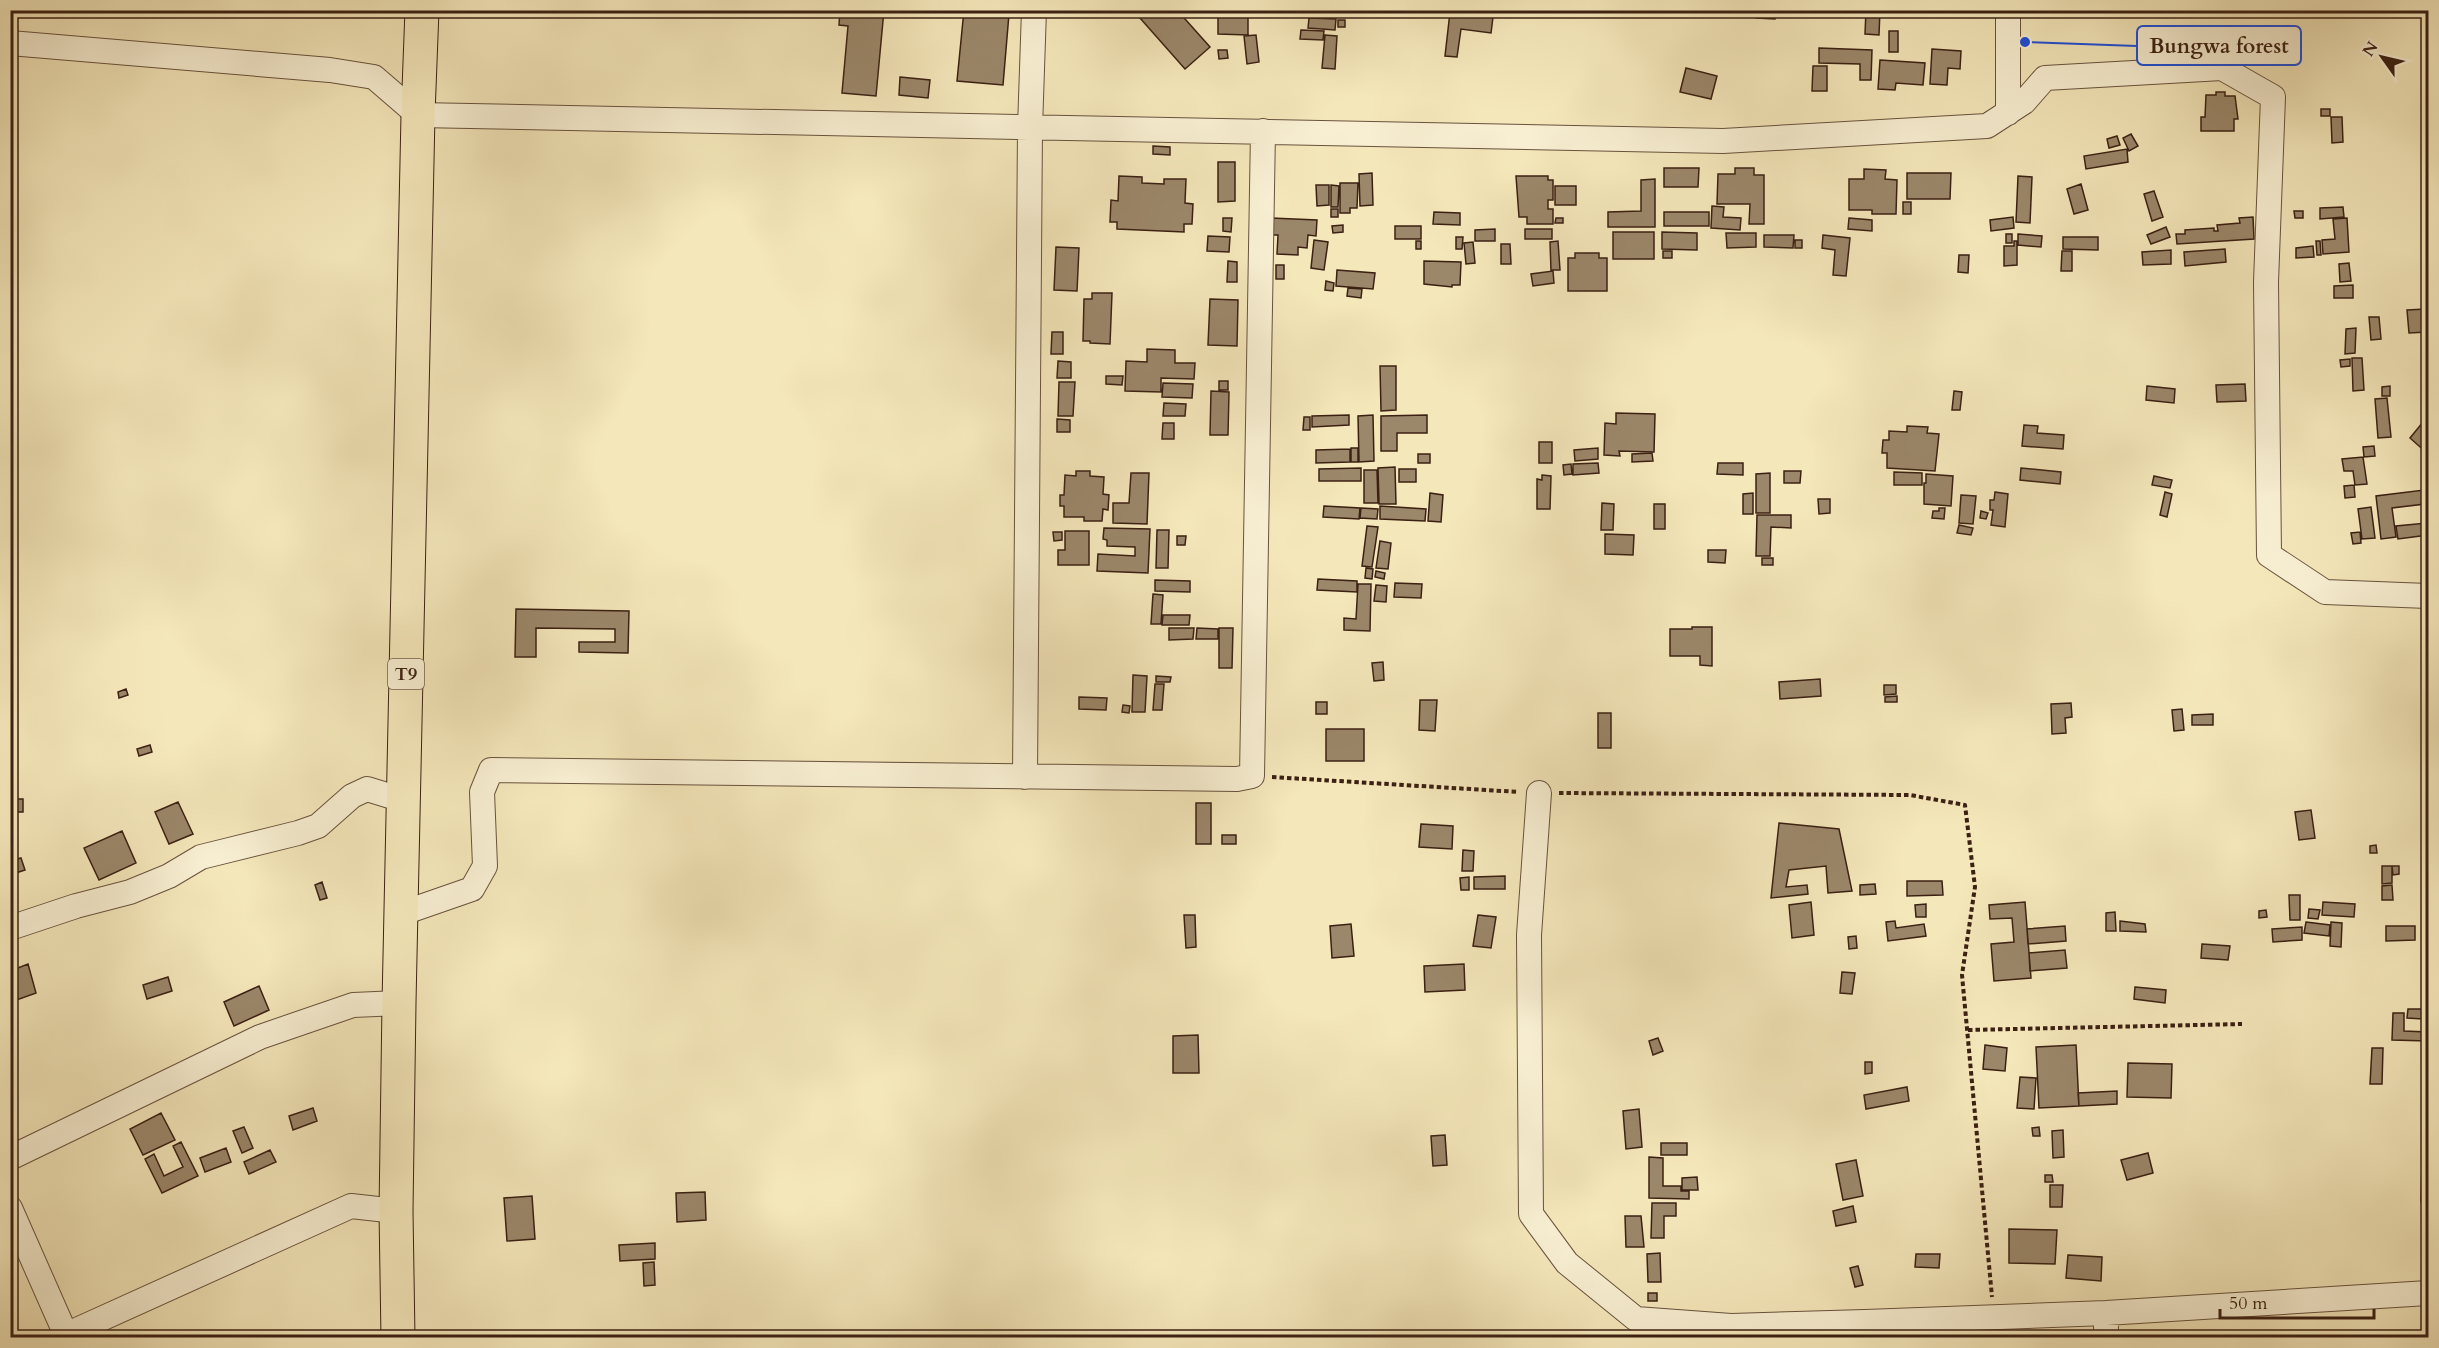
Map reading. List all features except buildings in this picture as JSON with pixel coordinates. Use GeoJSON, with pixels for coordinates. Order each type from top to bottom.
{"type":"FeatureCollection","features":[{"type":"Feature","properties":{"kind":"highway","name":"T9"},"geometry":{"type":"LineString","coordinates":[[398,1338],[396,1211],[400,914],[422,10]]}},
{"type":"Feature","properties":{"kind":"street"},"geometry":{"type":"LineString","coordinates":[[1025,777],[1030,128],[1034,10]]}},
{"type":"Feature","properties":{"kind":"street"},"geometry":{"type":"LineString","coordinates":[[2008,10],[2008,113]]}},
{"type":"Feature","properties":{"kind":"street"},"geometry":{"type":"LineString","coordinates":[[10,43],[330,70],[374,77],[418,115],[1723,141],[1987,126],[2024,102],[2046,78],[2222,68],[2273,97],[2266,282],[2269,555],[2325,592],[2428,596]]}},
{"type":"Feature","properties":{"kind":"street"},"geometry":{"type":"LineString","coordinates":[[400,914],[472,889],[485,866],[482,792],[491,770],[1237,779],[1252,776],[1263,131]]}},
{"type":"Feature","properties":{"kind":"street"},"geometry":{"type":"LineString","coordinates":[[10,928],[76,906],[130,892],[169,876],[201,857],[298,833],[318,825],[352,796],[367,789],[403,800]]}},
{"type":"Feature","properties":{"kind":"street"},"geometry":{"type":"LineString","coordinates":[[1539,793],[1529,935],[1531,1214],[1567,1263],[1636,1319],[1731,1326],[2106,1314],[2428,1293]]}},
{"type":"Feature","properties":{"kind":"street"},"geometry":{"type":"LineString","coordinates":[[10,1158],[260,1037],[353,1005],[399,1003]]}},
{"type":"Feature","properties":{"kind":"street"},"geometry":{"type":"LineString","coordinates":[[10,1208],[63,1336],[351,1206],[396,1211]]}},
{"type":"Feature","properties":{"kind":"street"},"geometry":{"type":"LineString","coordinates":[[2106,1314],[2106,1338]]}},
{"type":"Feature","properties":{"kind":"path"},"geometry":{"type":"LineString","coordinates":[[1829,795],[1910,795],[1965,805],[1974,886],[1962,975],[1994,1316]]}},
{"type":"Feature","properties":{"kind":"path"},"geometry":{"type":"LineString","coordinates":[[1968,1030],[2242,1024]]}},
{"type":"Feature","properties":{"kind":"place","name":"Bungwa forest"},"geometry":{"type":"Point","coordinates":[2025,42]}}]}
